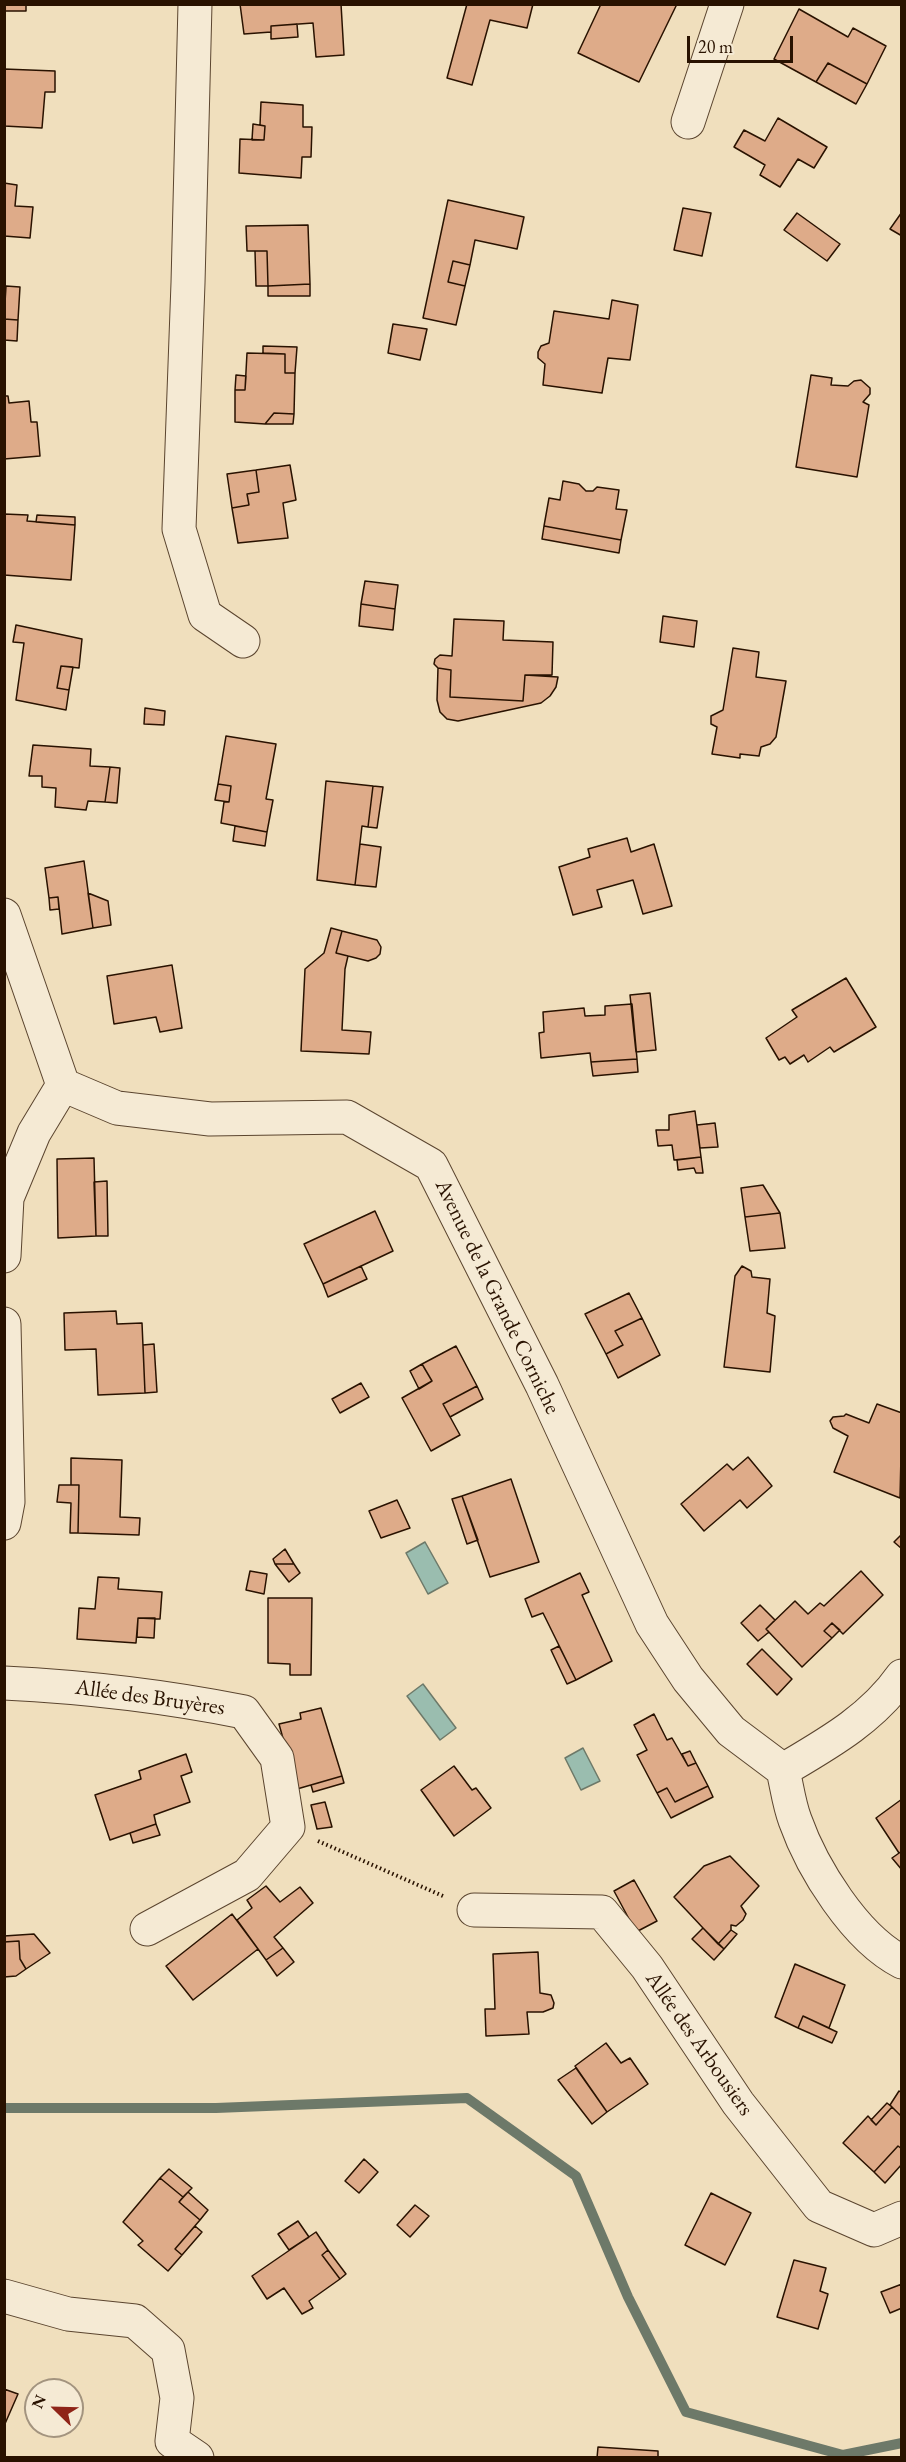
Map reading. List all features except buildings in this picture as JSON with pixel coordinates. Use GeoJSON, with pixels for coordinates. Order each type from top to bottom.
{"type":"FeatureCollection","features":[{"type":"Feature","properties":{"kind":"street"},"geometry":{"type":"LineString","coordinates":[[195,4],[179,529],[205,615],[243,640]]}},
{"type":"Feature","properties":{"kind":"street"},"geometry":{"type":"LineString","coordinates":[[688,122],[727,4]]}},
{"type":"Feature","properties":{"kind":"street"},"geometry":{"type":"LineString","coordinates":[[4,1256],[7,1198],[34,1133],[63,1085],[5,915]]}},
{"type":"Feature","properties":{"kind":"street","name":"Avenue de la Grande Corniche"},"geometry":{"type":"LineString","coordinates":[[63,1085],[117,1108],[210,1119],[346,1117],[431,1165],[542,1385],[652,1624],[688,1679],[731,1731],[783,1770]]}},
{"type":"Feature","properties":{"kind":"street"},"geometry":{"type":"LineString","coordinates":[[4,1324],[8,1502],[4,1523]]}},
{"type":"Feature","properties":{"kind":"street"},"geometry":{"type":"LineString","coordinates":[[902,1676],[873,1709],[849,1730],[783,1770],[794,1819],[813,1861],[837,1900],[864,1933],[902,1962]]}},
{"type":"Feature","properties":{"kind":"street","name":"Allée des Bruyères"},"geometry":{"type":"LineString","coordinates":[[4,1683],[69,1686],[173,1698],[244,1712],[277,1758],[288,1827]]}},
{"type":"Feature","properties":{"kind":"street"},"geometry":{"type":"LineString","coordinates":[[147,1929],[247,1875],[288,1827]]}},
{"type":"Feature","properties":{"kind":"street","name":"Allée des Arbousiers"},"geometry":{"type":"LineString","coordinates":[[474,1910],[602,1912],[647,1967],[738,2103],[819,2206],[874,2230],[902,2218]]}},
{"type":"Feature","properties":{"kind":"street"},"geometry":{"type":"LineString","coordinates":[[4,2296],[68,2314],[135,2321],[168,2350],[177,2398],[174,2452]]}},
{"type":"Feature","properties":{"kind":"path"},"geometry":{"type":"LineString","coordinates":[[288,1827],[474,1910]]}},
{"type":"Feature","properties":{"kind":"shaded area"},"geometry":{"type":"Polygon","coordinates":[[[425,1542],[448,1583],[428,1594],[406,1553],[425,1542]]]}},
{"type":"Feature","properties":{"kind":"shaded area"},"geometry":{"type":"Polygon","coordinates":[[[423,1684],[456,1728],[440,1740],[407,1696],[423,1684]]]}},
{"type":"Feature","properties":{"kind":"shaded area"},"geometry":{"type":"Polygon","coordinates":[[[583,1748],[600,1781],[581,1790],[565,1758],[583,1748]]]}},
{"type":"Feature","properties":{"kind":"waterway"},"geometry":{"type":"LineString","coordinates":[[4,2108],[216,2108],[467,2098],[576,2176],[628,2297],[686,2412],[843,2455],[902,2443]]}}]}
